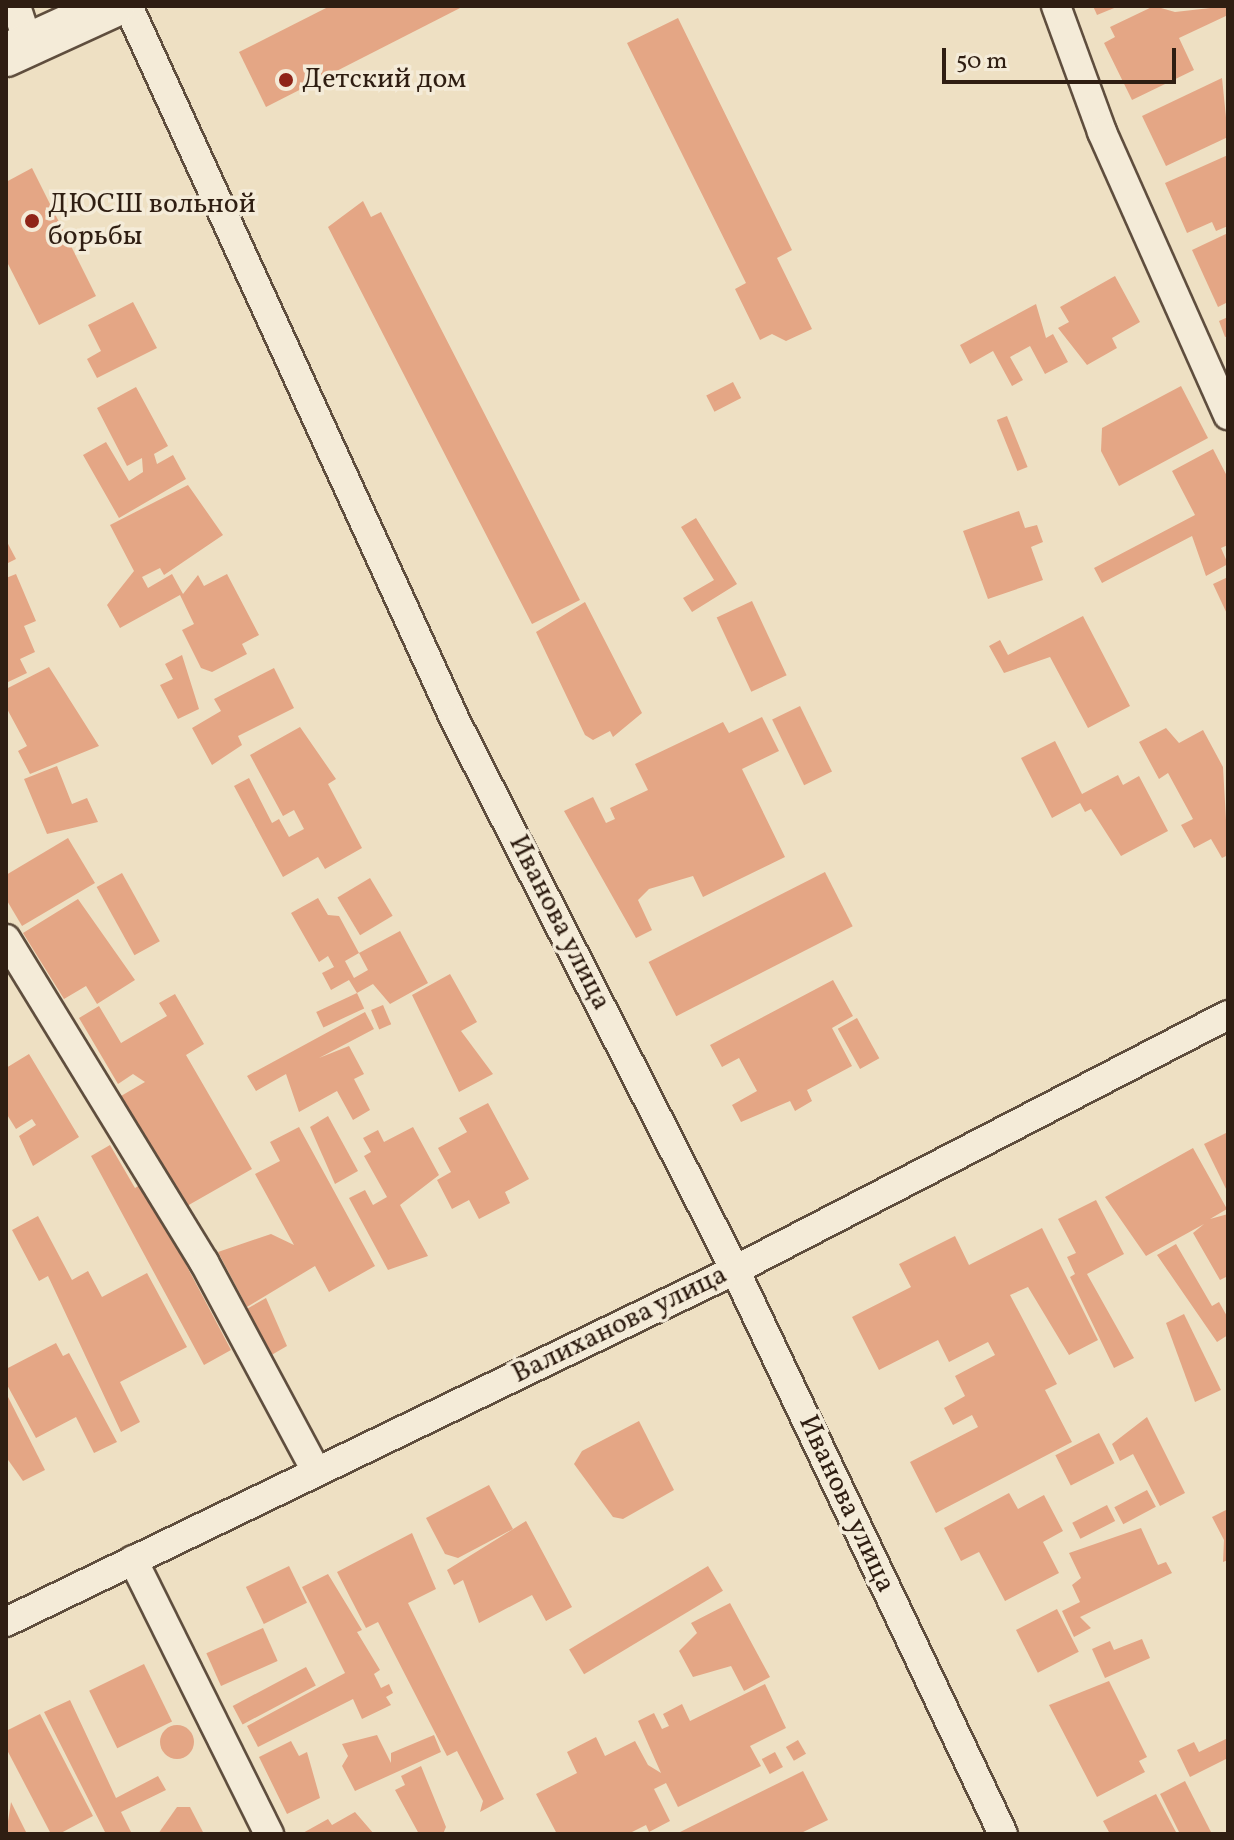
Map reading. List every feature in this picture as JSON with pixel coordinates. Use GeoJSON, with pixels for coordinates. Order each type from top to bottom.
{"type":"FeatureCollection","features":[{"type":"Feature","properties":{"kind":"street"},"geometry":{"type":"LineString","coordinates":[[16,35],[113,6]]}},
{"type":"Feature","properties":{"kind":"street","name":"Иванова улица"},"geometry":{"type":"LineString","coordinates":[[128,6],[455,720],[735,1270],[1003,1834]]}},
{"type":"Feature","properties":{"kind":"street"},"geometry":{"type":"LineString","coordinates":[[1056,6],[1102,132],[1228,415]]}},
{"type":"Feature","properties":{"kind":"street"},"geometry":{"type":"LineString","coordinates":[[6,939],[204,1262],[316,1471]]}},
{"type":"Feature","properties":{"kind":"street","name":"Валиханова улица"},"geometry":{"type":"LineString","coordinates":[[6,1622],[735,1270],[1228,1015]]}},
{"type":"Feature","properties":{"kind":"street"},"geometry":{"type":"LineString","coordinates":[[133,1560],[269,1834]]}},
{"type":"Feature","properties":{"kind":"building","name":"Детский дом"},"geometry":{"type":"Polygon","coordinates":[[[330,6],[464,6],[266,107],[239,52],[330,6]]]}},
{"type":"Feature","properties":{"kind":"building"},"geometry":{"type":"Polygon","coordinates":[[[1093,6],[1119,6],[1097,15],[1093,6]]]}},
{"type":"Feature","properties":{"kind":"building"},"geometry":{"type":"Polygon","coordinates":[[[1154,6],[1175,12],[1228,6],[1228,15],[1179,38],[1194,70],[1132,100],[1104,43],[1115,37],[1110,27],[1154,6]]]}},
{"type":"Feature","properties":{"kind":"building"},"geometry":{"type":"Polygon","coordinates":[[[678,18],[792,250],[777,258],[812,329],[786,341],[772,334],[760,340],[735,289],[746,283],[627,43],[678,18]]]}},
{"type":"Feature","properties":{"kind":"building"},"geometry":{"type":"Polygon","coordinates":[[[1222,78],[1228,137],[1166,166],[1142,116],[1222,78]]]}},
{"type":"Feature","properties":{"kind":"building"},"geometry":{"type":"Polygon","coordinates":[[[1228,155],[1228,226],[1216,231],[1212,222],[1187,233],[1165,183],[1228,155]]]}},
{"type":"Feature","properties":{"kind":"building","name":"ДЮСШ вольной борьбы"},"geometry":{"type":"Polygon","coordinates":[[[32,168],[96,296],[39,325],[6,260],[6,182],[32,168]]]}},
{"type":"Feature","properties":{"kind":"building"},"geometry":{"type":"Polygon","coordinates":[[[363,201],[371,217],[381,212],[580,600],[532,624],[328,227],[363,201]]]}},
{"type":"Feature","properties":{"kind":"building"},"geometry":{"type":"Polygon","coordinates":[[[1228,233],[1228,302],[1218,307],[1192,250],[1228,233]]]}},
{"type":"Feature","properties":{"kind":"building"},"geometry":{"type":"Polygon","coordinates":[[[1115,276],[1140,322],[1112,338],[1117,348],[1087,365],[1058,328],[1069,322],[1060,307],[1115,276]]]}},
{"type":"Feature","properties":{"kind":"building"},"geometry":{"type":"Polygon","coordinates":[[[133,302],[157,348],[97,378],[87,359],[101,351],[88,325],[133,302]]]}},
{"type":"Feature","properties":{"kind":"building"},"geometry":{"type":"Polygon","coordinates":[[[1036,304],[1046,338],[1053,334],[1068,362],[1045,374],[1030,346],[1010,357],[1023,380],[1012,386],[993,351],[970,364],[960,345],[1036,304]]]}},
{"type":"Feature","properties":{"kind":"building"},"geometry":{"type":"Polygon","coordinates":[[[1228,317],[1228,336],[1225,337],[1219,321],[1228,317]]]}},
{"type":"Feature","properties":{"kind":"building"},"geometry":{"type":"Polygon","coordinates":[[[733,382],[741,398],[714,412],[706,396],[733,382]]]}},
{"type":"Feature","properties":{"kind":"building"},"geometry":{"type":"Polygon","coordinates":[[[1181,386],[1208,438],[1119,486],[1101,451],[1102,428],[1181,386]]]}},
{"type":"Feature","properties":{"kind":"building"},"geometry":{"type":"Polygon","coordinates":[[[136,387],[168,446],[154,454],[157,464],[173,455],[186,479],[119,518],[83,455],[106,442],[129,481],[143,472],[142,458],[127,466],[97,408],[136,387]]]}},
{"type":"Feature","properties":{"kind":"building"},"geometry":{"type":"Polygon","coordinates":[[[1007,416],[1028,467],[1017,471],[997,420],[1007,416]]]}},
{"type":"Feature","properties":{"kind":"building"},"geometry":{"type":"Polygon","coordinates":[[[1213,449],[1228,478],[1228,545],[1221,548],[1228,564],[1206,576],[1192,536],[1102,583],[1094,568],[1195,515],[1172,471],[1213,449]]]}},
{"type":"Feature","properties":{"kind":"building"},"geometry":{"type":"Polygon","coordinates":[[[188,485],[223,535],[164,575],[160,568],[142,577],[148,588],[172,574],[183,594],[198,575],[204,586],[227,574],[259,635],[242,644],[247,654],[212,672],[201,668],[182,630],[194,624],[180,595],[120,628],[107,605],[134,571],[110,525],[188,485]]]}},
{"type":"Feature","properties":{"kind":"building"},"geometry":{"type":"Polygon","coordinates":[[[1019,511],[1025,528],[1037,525],[1043,542],[1031,547],[1043,580],[988,599],[963,531],[1019,511]]]}},
{"type":"Feature","properties":{"kind":"building"},"geometry":{"type":"Polygon","coordinates":[[[696,518],[737,584],[692,612],[683,598],[714,580],[681,527],[696,518]]]}},
{"type":"Feature","properties":{"kind":"building"},"geometry":{"type":"Polygon","coordinates":[[[6,540],[16,559],[6,564],[6,540]]]}},
{"type":"Feature","properties":{"kind":"building"},"geometry":{"type":"Polygon","coordinates":[[[16,574],[36,621],[24,626],[35,652],[20,659],[27,673],[6,683],[6,578],[16,574]]]}},
{"type":"Feature","properties":{"kind":"building"},"geometry":{"type":"Polygon","coordinates":[[[1228,577],[1228,616],[1213,584],[1228,577]]]}},
{"type":"Feature","properties":{"kind":"building"},"geometry":{"type":"Polygon","coordinates":[[[752,601],[787,675],[751,692],[717,617],[752,601]]]}},
{"type":"Feature","properties":{"kind":"building"},"geometry":{"type":"Polygon","coordinates":[[[585,602],[642,713],[613,737],[610,731],[593,740],[585,735],[536,632],[585,602]]]}},
{"type":"Feature","properties":{"kind":"building"},"geometry":{"type":"Polygon","coordinates":[[[1083,616],[1130,706],[1088,728],[1050,657],[1004,673],[989,646],[1000,640],[1008,655],[1083,616]]]}},
{"type":"Feature","properties":{"kind":"building"},"geometry":{"type":"Polygon","coordinates":[[[182,655],[199,709],[178,719],[160,685],[173,679],[165,664],[182,655]]]}},
{"type":"Feature","properties":{"kind":"building"},"geometry":{"type":"Polygon","coordinates":[[[49,667],[99,746],[30,774],[18,751],[27,746],[6,707],[6,689],[49,667]]]}},
{"type":"Feature","properties":{"kind":"building"},"geometry":{"type":"Polygon","coordinates":[[[274,668],[294,708],[238,736],[242,745],[212,765],[192,728],[221,711],[214,699],[274,668]]]}},
{"type":"Feature","properties":{"kind":"building"},"geometry":{"type":"Polygon","coordinates":[[[800,706],[832,772],[804,785],[772,720],[800,706]]]}},
{"type":"Feature","properties":{"kind":"building"},"geometry":{"type":"Polygon","coordinates":[[[762,717],[779,751],[742,769],[785,857],[703,897],[693,876],[649,889],[638,900],[652,930],[636,938],[564,811],[593,797],[606,823],[615,819],[610,808],[648,790],[635,764],[723,722],[729,733],[762,717]]]}},
{"type":"Feature","properties":{"kind":"building"},"geometry":{"type":"Polygon","coordinates":[[[300,727],[336,779],[328,784],[362,848],[325,869],[318,857],[283,877],[234,786],[249,778],[272,823],[279,819],[289,837],[304,829],[294,810],[283,816],[250,755],[300,727]]]}},
{"type":"Feature","properties":{"kind":"building"},"geometry":{"type":"Polygon","coordinates":[[[1166,728],[1179,743],[1203,730],[1223,767],[1228,855],[1222,858],[1211,839],[1194,848],[1181,825],[1193,819],[1168,773],[1159,779],[1139,742],[1166,728]]]}},
{"type":"Feature","properties":{"kind":"building"},"geometry":{"type":"Polygon","coordinates":[[[1055,741],[1082,794],[1118,775],[1123,785],[1139,776],[1168,831],[1121,856],[1091,809],[1085,812],[1080,803],[1052,818],[1021,758],[1055,741]]]}},
{"type":"Feature","properties":{"kind":"building"},"geometry":{"type":"Polygon","coordinates":[[[57,766],[72,804],[87,798],[98,822],[47,834],[24,779],[57,766]]]}},
{"type":"Feature","properties":{"kind":"building"},"geometry":{"type":"Polygon","coordinates":[[[68,838],[95,883],[22,926],[6,899],[6,875],[68,838]]]}},
{"type":"Feature","properties":{"kind":"building"},"geometry":{"type":"Polygon","coordinates":[[[825,872],[853,926],[676,1016],[649,962],[825,872]]]}},
{"type":"Feature","properties":{"kind":"building"},"geometry":{"type":"Polygon","coordinates":[[[122,873],[160,941],[134,955],[97,887],[122,873]]]}},
{"type":"Feature","properties":{"kind":"building"},"geometry":{"type":"Polygon","coordinates":[[[370,878],[393,916],[360,935],[337,898],[370,878]]]}},
{"type":"Feature","properties":{"kind":"building"},"geometry":{"type":"Polygon","coordinates":[[[318,898],[328,915],[339,916],[359,953],[400,931],[428,983],[390,1004],[373,984],[357,993],[349,980],[331,990],[322,973],[334,967],[328,956],[319,962],[291,913],[318,898]],[[359,953],[345,961],[354,978],[368,970],[359,953]]]}},
{"type":"Feature","properties":{"kind":"building"},"geometry":{"type":"Polygon","coordinates":[[[78,899],[135,980],[97,1004],[86,986],[64,999],[23,933],[78,899]]]}},
{"type":"Feature","properties":{"kind":"building"},"geometry":{"type":"Polygon","coordinates":[[[450,974],[477,1022],[461,1031],[493,1074],[459,1092],[412,995],[450,974]]]}},
{"type":"Feature","properties":{"kind":"building"},"geometry":{"type":"Polygon","coordinates":[[[833,980],[853,1016],[832,1028],[852,1066],[807,1090],[812,1101],[795,1111],[790,1101],[741,1122],[732,1105],[757,1091],[739,1058],[722,1067],[710,1045],[833,980]]]}},
{"type":"Feature","properties":{"kind":"building"},"geometry":{"type":"Polygon","coordinates":[[[357,993],[364,1008],[323,1027],[316,1012],[357,993]]]}},
{"type":"Feature","properties":{"kind":"building"},"geometry":{"type":"Polygon","coordinates":[[[175,994],[204,1044],[186,1055],[252,1169],[187,1206],[156,1153],[146,1158],[125,1122],[134,1118],[121,1096],[145,1082],[133,1074],[118,1084],[79,1018],[99,1006],[121,1043],[167,1016],[159,1003],[175,994]]]}},
{"type":"Feature","properties":{"kind":"building"},"geometry":{"type":"Polygon","coordinates":[[[383,1005],[391,1024],[379,1029],[371,1010],[383,1005]]]}},
{"type":"Feature","properties":{"kind":"building"},"geometry":{"type":"Polygon","coordinates":[[[365,1012],[374,1029],[319,1058],[349,1046],[364,1074],[354,1079],[370,1110],[353,1120],[337,1091],[299,1112],[286,1074],[256,1091],[247,1076],[365,1012]]]}},
{"type":"Feature","properties":{"kind":"building"},"geometry":{"type":"Polygon","coordinates":[[[857,1018],[879,1058],[860,1069],[838,1029],[857,1018]]]}},
{"type":"Feature","properties":{"kind":"building"},"geometry":{"type":"Polygon","coordinates":[[[29,1054],[79,1137],[33,1166],[19,1136],[36,1125],[32,1119],[16,1129],[6,1113],[6,1068],[29,1054]]]}},
{"type":"Feature","properties":{"kind":"building"},"geometry":{"type":"Polygon","coordinates":[[[488,1103],[529,1179],[505,1192],[510,1203],[479,1219],[469,1200],[452,1209],[437,1180],[451,1172],[438,1148],[467,1132],[459,1118],[488,1103]]]}},
{"type":"Feature","properties":{"kind":"building"},"geometry":{"type":"Polygon","coordinates":[[[328,1116],[358,1171],[335,1184],[310,1127],[328,1116]]]}},
{"type":"Feature","properties":{"kind":"building"},"geometry":{"type":"Polygon","coordinates":[[[299,1127],[375,1266],[329,1292],[315,1266],[247,1307],[218,1252],[271,1234],[294,1245],[255,1174],[280,1161],[270,1142],[299,1127]]]}},
{"type":"Feature","properties":{"kind":"building"},"geometry":{"type":"Polygon","coordinates":[[[413,1127],[439,1175],[400,1205],[428,1256],[388,1270],[349,1198],[365,1190],[373,1205],[387,1197],[364,1156],[371,1152],[363,1138],[378,1130],[384,1142],[413,1127]]]}},
{"type":"Feature","properties":{"kind":"building"},"geometry":{"type":"Polygon","coordinates":[[[1228,1132],[1228,1193],[1204,1144],[1228,1132]]]}},
{"type":"Feature","properties":{"kind":"building"},"geometry":{"type":"Polygon","coordinates":[[[110,1145],[135,1188],[143,1183],[231,1350],[204,1365],[91,1156],[110,1145]]]}},
{"type":"Feature","properties":{"kind":"building"},"geometry":{"type":"Polygon","coordinates":[[[1193,1148],[1227,1209],[1210,1219],[1228,1214],[1228,1276],[1220,1280],[1193,1233],[1204,1224],[1146,1256],[1105,1197],[1193,1148]]]}},
{"type":"Feature","properties":{"kind":"building"},"geometry":{"type":"Polygon","coordinates":[[[1096,1200],[1124,1254],[1087,1274],[1134,1358],[1114,1368],[1070,1277],[1075,1274],[1067,1257],[1076,1253],[1058,1219],[1096,1200]]]}},
{"type":"Feature","properties":{"kind":"building"},"geometry":{"type":"Polygon","coordinates":[[[38,1216],[72,1280],[88,1271],[102,1297],[147,1273],[187,1347],[120,1382],[140,1422],[121,1432],[48,1276],[39,1281],[12,1230],[38,1216]]]}},
{"type":"Feature","properties":{"kind":"building"},"geometry":{"type":"Polygon","coordinates":[[[1042,1228],[1098,1340],[1069,1355],[1028,1287],[1010,1295],[1057,1384],[1045,1390],[1072,1442],[936,1513],[910,1462],[978,1427],[972,1415],[953,1425],[944,1408],[965,1396],[955,1376],[995,1355],[988,1342],[949,1362],[938,1340],[879,1370],[852,1317],[911,1287],[899,1264],[955,1236],[969,1265],[1042,1228]]]}},
{"type":"Feature","properties":{"kind":"building"},"geometry":{"type":"Polygon","coordinates":[[[1176,1244],[1212,1306],[1219,1302],[1228,1318],[1228,1335],[1217,1342],[1157,1255],[1176,1244]]]}},
{"type":"Feature","properties":{"kind":"building"},"geometry":{"type":"Polygon","coordinates":[[[266,1298],[287,1346],[268,1357],[243,1311],[266,1298]]]}},
{"type":"Feature","properties":{"kind":"building"},"geometry":{"type":"Polygon","coordinates":[[[1184,1314],[1221,1390],[1195,1402],[1166,1323],[1184,1314]]]}},
{"type":"Feature","properties":{"kind":"building"},"geometry":{"type":"Polygon","coordinates":[[[56,1343],[63,1356],[69,1353],[117,1442],[94,1453],[76,1417],[36,1438],[6,1383],[6,1369],[56,1343]]]}},
{"type":"Feature","properties":{"kind":"building"},"geometry":{"type":"Polygon","coordinates":[[[6,1393],[45,1470],[23,1481],[6,1457],[6,1393]]]}},
{"type":"Feature","properties":{"kind":"building"},"geometry":{"type":"Polygon","coordinates":[[[1147,1417],[1185,1493],[1160,1506],[1133,1454],[1120,1461],[1112,1444],[1147,1417]]]}},
{"type":"Feature","properties":{"kind":"building"},"geometry":{"type":"Polygon","coordinates":[[[639,1421],[674,1490],[623,1519],[613,1517],[574,1464],[582,1451],[639,1421]]]}},
{"type":"Feature","properties":{"kind":"building"},"geometry":{"type":"Polygon","coordinates":[[[1099,1433],[1114,1463],[1071,1486],[1055,1455],[1099,1433]]]}},
{"type":"Feature","properties":{"kind":"building"},"geometry":{"type":"Polygon","coordinates":[[[489,1485],[513,1529],[458,1558],[445,1554],[426,1518],[489,1485]]]}},
{"type":"Feature","properties":{"kind":"building"},"geometry":{"type":"Polygon","coordinates":[[[1147,1490],[1156,1507],[1123,1524],[1114,1507],[1147,1490]]]}},
{"type":"Feature","properties":{"kind":"building"},"geometry":{"type":"Polygon","coordinates":[[[1009,1493],[1018,1509],[1044,1495],[1063,1531],[1043,1542],[1059,1573],[1005,1601],[979,1552],[961,1561],[944,1528],[1009,1493]]]}},
{"type":"Feature","properties":{"kind":"building"},"geometry":{"type":"Polygon","coordinates":[[[1107,1505],[1115,1521],[1080,1539],[1072,1523],[1107,1505]]]}},
{"type":"Feature","properties":{"kind":"building"},"geometry":{"type":"Polygon","coordinates":[[[1228,1509],[1228,1560],[1223,1562],[1224,1540],[1212,1517],[1228,1509]]]}},
{"type":"Feature","properties":{"kind":"building"},"geometry":{"type":"Polygon","coordinates":[[[526,1521],[572,1607],[546,1621],[532,1595],[479,1623],[463,1580],[454,1585],[447,1570],[526,1521]]]}},
{"type":"Feature","properties":{"kind":"building"},"geometry":{"type":"Polygon","coordinates":[[[1141,1528],[1158,1565],[1166,1562],[1172,1573],[1080,1617],[1091,1628],[1074,1637],[1062,1611],[1080,1602],[1072,1585],[1081,1578],[1069,1553],[1141,1528]]]}},
{"type":"Feature","properties":{"kind":"building"},"geometry":{"type":"Polygon","coordinates":[[[412,1533],[436,1589],[408,1603],[504,1799],[480,1812],[483,1801],[457,1751],[447,1756],[378,1622],[366,1628],[337,1572],[412,1533]]]}},
{"type":"Feature","properties":{"kind":"building"},"geometry":{"type":"Polygon","coordinates":[[[289,1566],[307,1603],[264,1624],[246,1587],[289,1566]]]}},
{"type":"Feature","properties":{"kind":"building"},"geometry":{"type":"Polygon","coordinates":[[[708,1566],[723,1591],[584,1674],[569,1649],[708,1566]]]}},
{"type":"Feature","properties":{"kind":"building"},"geometry":{"type":"Polygon","coordinates":[[[328,1574],[362,1630],[357,1632],[380,1670],[374,1674],[381,1688],[389,1684],[393,1693],[386,1697],[391,1705],[362,1719],[353,1699],[258,1747],[247,1726],[345,1673],[302,1587],[328,1574]]]}},
{"type":"Feature","properties":{"kind":"building"},"geometry":{"type":"Polygon","coordinates":[[[730,1603],[770,1677],[744,1691],[731,1666],[693,1677],[679,1651],[697,1633],[691,1623],[730,1603]]]}},
{"type":"Feature","properties":{"kind":"building"},"geometry":{"type":"Polygon","coordinates":[[[1057,1609],[1079,1652],[1038,1673],[1016,1630],[1057,1609]]]}},
{"type":"Feature","properties":{"kind":"building"},"geometry":{"type":"Polygon","coordinates":[[[263,1628],[278,1661],[221,1686],[206,1653],[263,1628]]]}},
{"type":"Feature","properties":{"kind":"building"},"geometry":{"type":"Polygon","coordinates":[[[1142,1639],[1150,1658],[1105,1678],[1092,1649],[1110,1641],[1114,1650],[1142,1639]]]}},
{"type":"Feature","properties":{"kind":"building"},"geometry":{"type":"Polygon","coordinates":[[[144,1664],[172,1722],[117,1748],[89,1691],[144,1664]]]}},
{"type":"Feature","properties":{"kind":"building"},"geometry":{"type":"Polygon","coordinates":[[[306,1667],[316,1686],[243,1725],[233,1706],[306,1667]]]}},
{"type":"Feature","properties":{"kind":"building"},"geometry":{"type":"Polygon","coordinates":[[[1109,1681],[1147,1757],[1139,1761],[1145,1772],[1097,1797],[1049,1705],[1109,1681]]]}},
{"type":"Feature","properties":{"kind":"building"},"geometry":{"type":"Polygon","coordinates":[[[765,1684],[786,1728],[750,1746],[761,1766],[678,1807],[666,1783],[654,1789],[670,1821],[649,1832],[646,1825],[628,1834],[557,1834],[536,1794],[577,1773],[567,1752],[596,1737],[605,1756],[635,1741],[648,1765],[661,1773],[638,1721],[654,1713],[662,1729],[669,1726],[663,1714],[682,1704],[690,1721],[765,1684]]]}},
{"type":"Feature","properties":{"kind":"building"},"geometry":{"type":"Polygon","coordinates":[[[70,1700],[116,1798],[158,1776],[166,1790],[121,1812],[132,1834],[106,1834],[44,1712],[70,1700]]]}},
{"type":"Feature","properties":{"kind":"building"},"geometry":{"type":"Polygon","coordinates":[[[40,1714],[93,1816],[59,1834],[51,1834],[6,1748],[6,1731],[40,1714]]]}},
{"type":"Feature","properties":{"kind":"building"},"geometry":{"type":"Polygon","coordinates":[[[177,1725],[189,1730],[194,1742],[189,1754],[177,1759],[165,1754],[160,1742],[165,1730],[177,1725]]]}},
{"type":"Feature","properties":{"kind":"building"},"geometry":{"type":"Polygon","coordinates":[[[377,1735],[391,1763],[391,1753],[434,1735],[441,1752],[355,1791],[342,1766],[348,1756],[342,1744],[377,1735]]]}},
{"type":"Feature","properties":{"kind":"building"},"geometry":{"type":"Polygon","coordinates":[[[1228,1738],[1228,1758],[1190,1777],[1177,1750],[1194,1742],[1199,1752],[1228,1738]]]}},
{"type":"Feature","properties":{"kind":"building"},"geometry":{"type":"Polygon","coordinates":[[[798,1740],[806,1754],[794,1761],[786,1747],[798,1740]]]}},
{"type":"Feature","properties":{"kind":"building"},"geometry":{"type":"Polygon","coordinates":[[[291,1741],[299,1756],[307,1752],[320,1798],[287,1814],[259,1757],[291,1741]]]}},
{"type":"Feature","properties":{"kind":"building"},"geometry":{"type":"Polygon","coordinates":[[[775,1752],[783,1767],[770,1774],[762,1759],[775,1752]]]}},
{"type":"Feature","properties":{"kind":"building"},"geometry":{"type":"Polygon","coordinates":[[[421,1766],[446,1827],[443,1834],[419,1834],[395,1790],[405,1785],[401,1776],[421,1766]]]}},
{"type":"Feature","properties":{"kind":"building"},"geometry":{"type":"Polygon","coordinates":[[[803,1771],[828,1820],[799,1834],[676,1834],[803,1771]]]}},
{"type":"Feature","properties":{"kind":"building"},"geometry":{"type":"Polygon","coordinates":[[[1185,1781],[1212,1834],[1180,1834],[1160,1794],[1185,1781]]]}},
{"type":"Feature","properties":{"kind":"building"},"geometry":{"type":"Polygon","coordinates":[[[1156,1794],[1177,1834],[1110,1834],[1103,1821],[1156,1794]]]}},
{"type":"Feature","properties":{"kind":"building"},"geometry":{"type":"Polygon","coordinates":[[[11,1802],[27,1834],[6,1834],[11,1802]]]}},
{"type":"Feature","properties":{"kind":"building"},"geometry":{"type":"Polygon","coordinates":[[[177,1807],[190,1807],[204,1834],[158,1834],[177,1807]]]}},
{"type":"Feature","properties":{"kind":"building"},"geometry":{"type":"Polygon","coordinates":[[[355,1812],[374,1834],[301,1834],[328,1819],[332,1825],[355,1812]]]}},
{"type":"Feature","properties":{"kind":"place","name":"Детский дом"},"geometry":{"type":"Point","coordinates":[286,80]}},
{"type":"Feature","properties":{"kind":"place","name":"ДЮСШ вольной борьбы"},"geometry":{"type":"Point","coordinates":[32,221]}}]}
